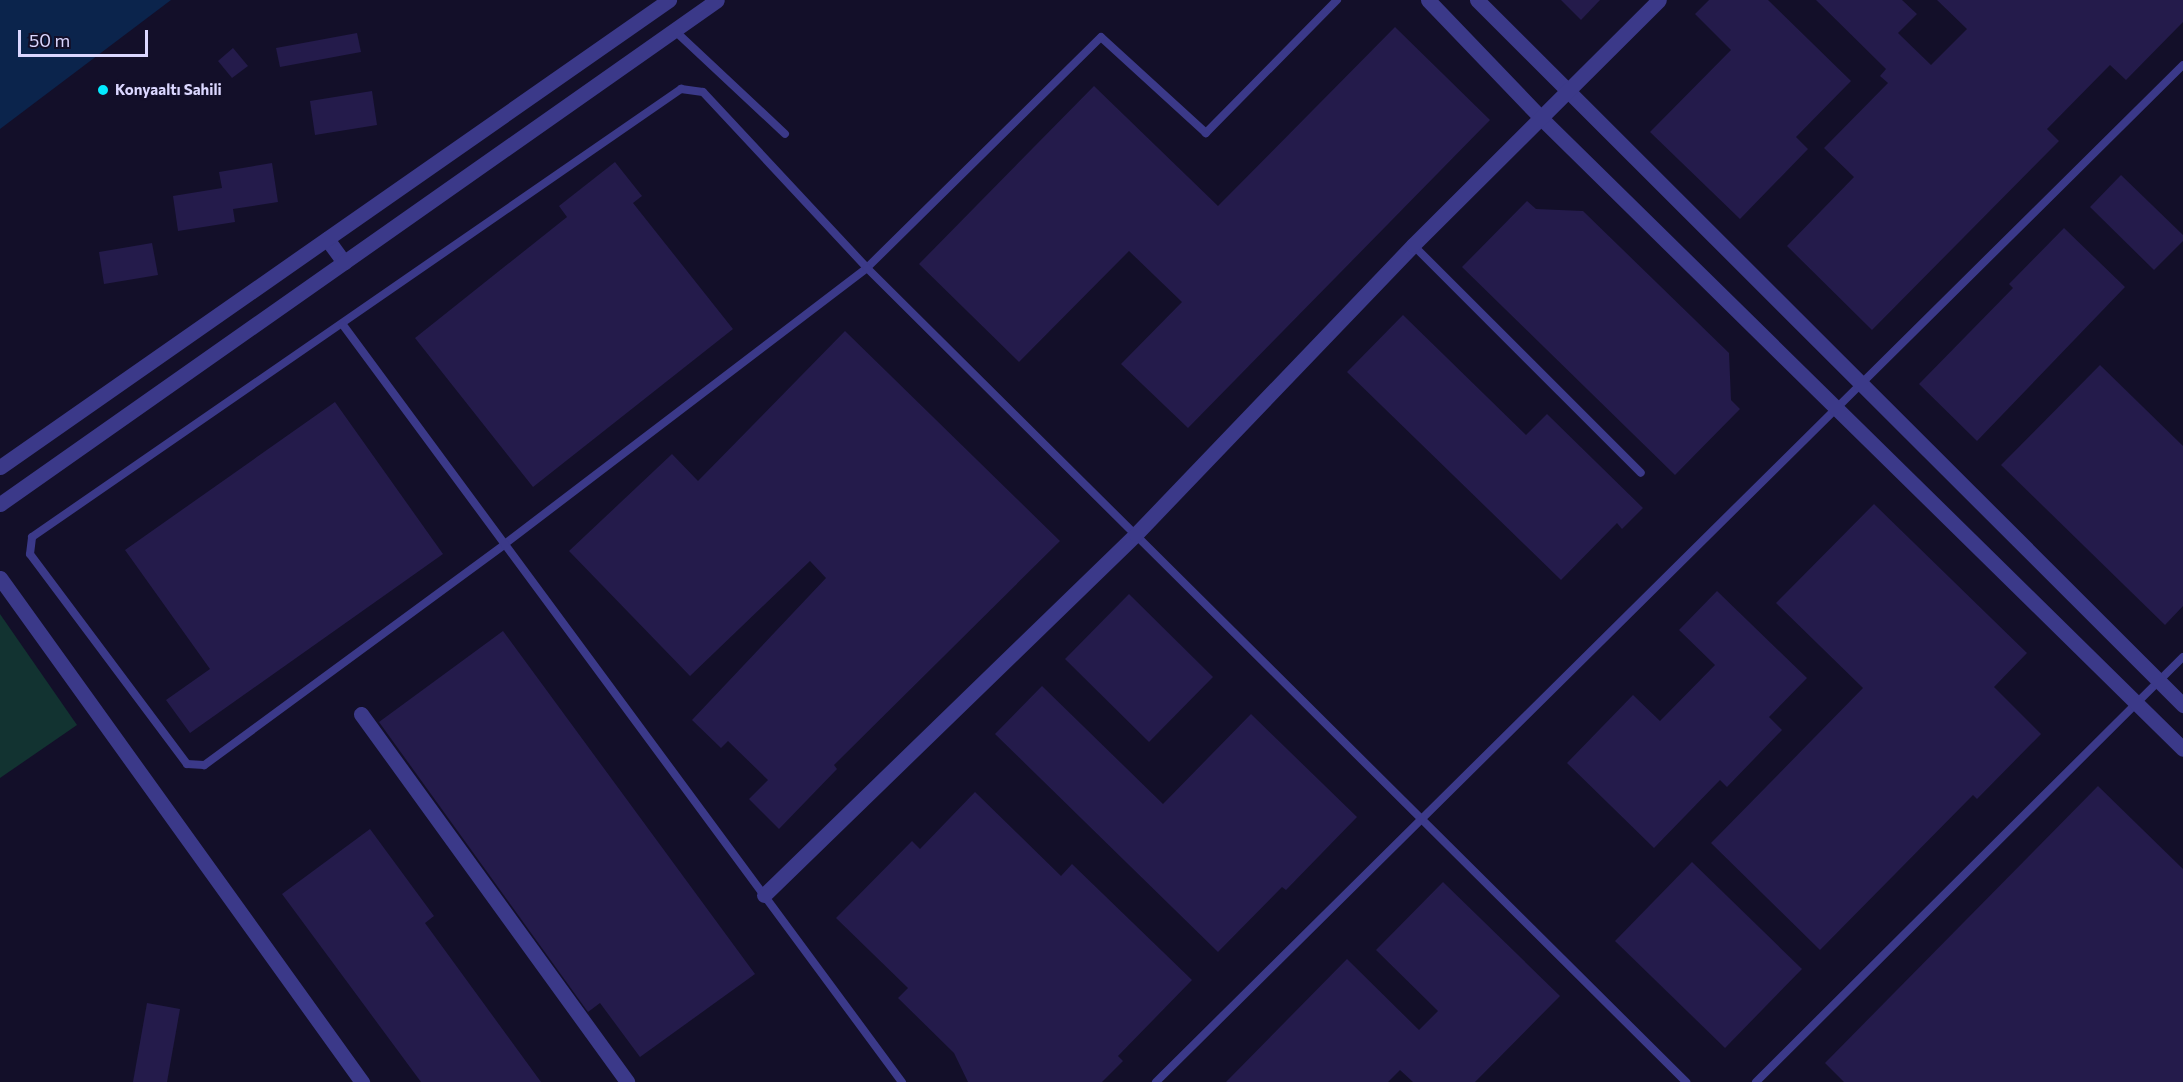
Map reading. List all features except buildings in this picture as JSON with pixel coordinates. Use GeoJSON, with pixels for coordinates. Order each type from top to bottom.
{"type":"FeatureCollection","features":[{"type":"Feature","properties":{"kind":"street"},"geometry":{"type":"LineString","coordinates":[[0,467],[669,0]]}},
{"type":"Feature","properties":{"kind":"street"},"geometry":{"type":"LineString","coordinates":[[0,504],[717,0]]}},
{"type":"Feature","properties":{"kind":"street"},"geometry":{"type":"LineString","coordinates":[[1428,0],[1541,118],[1839,408],[2183,749]]}},
{"type":"Feature","properties":{"kind":"street"},"geometry":{"type":"LineString","coordinates":[[1477,0],[2183,705]]}},
{"type":"Feature","properties":{"kind":"street"},"geometry":{"type":"LineString","coordinates":[[764,895],[1136,534],[1413,244],[1659,0]]}},
{"type":"Feature","properties":{"kind":"street"},"geometry":{"type":"LineString","coordinates":[[352,222],[369,244]]}},
{"type":"Feature","properties":{"kind":"street"},"geometry":{"type":"LineString","coordinates":[[327,239],[344,262]]}},
{"type":"Feature","properties":{"kind":"street"},"geometry":{"type":"LineString","coordinates":[[0,578],[362,1082]]}},
{"type":"Feature","properties":{"kind":"street"},"geometry":{"type":"LineString","coordinates":[[361,714],[627,1082]]}},
{"type":"Feature","properties":{"kind":"lane"},"geometry":{"type":"LineString","coordinates":[[1337,0],[1206,133],[1101,38],[867,268],[504,544],[204,765],[187,764],[30,554],[32,537],[343,325],[681,89],[703,92],[867,268],[1686,1082]]}},
{"type":"Feature","properties":{"kind":"lane"},"geometry":{"type":"LineString","coordinates":[[674,30],[785,134]]}},
{"type":"Feature","properties":{"kind":"lane"},"geometry":{"type":"LineString","coordinates":[[1156,1082],[1419,819],[1864,384],[2183,65]]}},
{"type":"Feature","properties":{"kind":"lane"},"geometry":{"type":"LineString","coordinates":[[1413,244],[1641,472]]}},
{"type":"Feature","properties":{"kind":"lane"},"geometry":{"type":"LineString","coordinates":[[343,325],[902,1082]]}},
{"type":"Feature","properties":{"kind":"lane"},"geometry":{"type":"LineString","coordinates":[[1756,1082],[2183,657]]}},
{"type":"Feature","properties":{"kind":"green space"},"geometry":{"type":"Polygon","coordinates":[[[0,614],[77,725],[0,778],[0,614]]]}},
{"type":"Feature","properties":{"kind":"water"},"geometry":{"type":"Polygon","coordinates":[[[0,0],[171,0],[0,129],[0,0]]]}},
{"type":"Feature","properties":{"kind":"place","name":"Konyaaltı Sahili"},"geometry":{"type":"Point","coordinates":[103,90]}}]}
